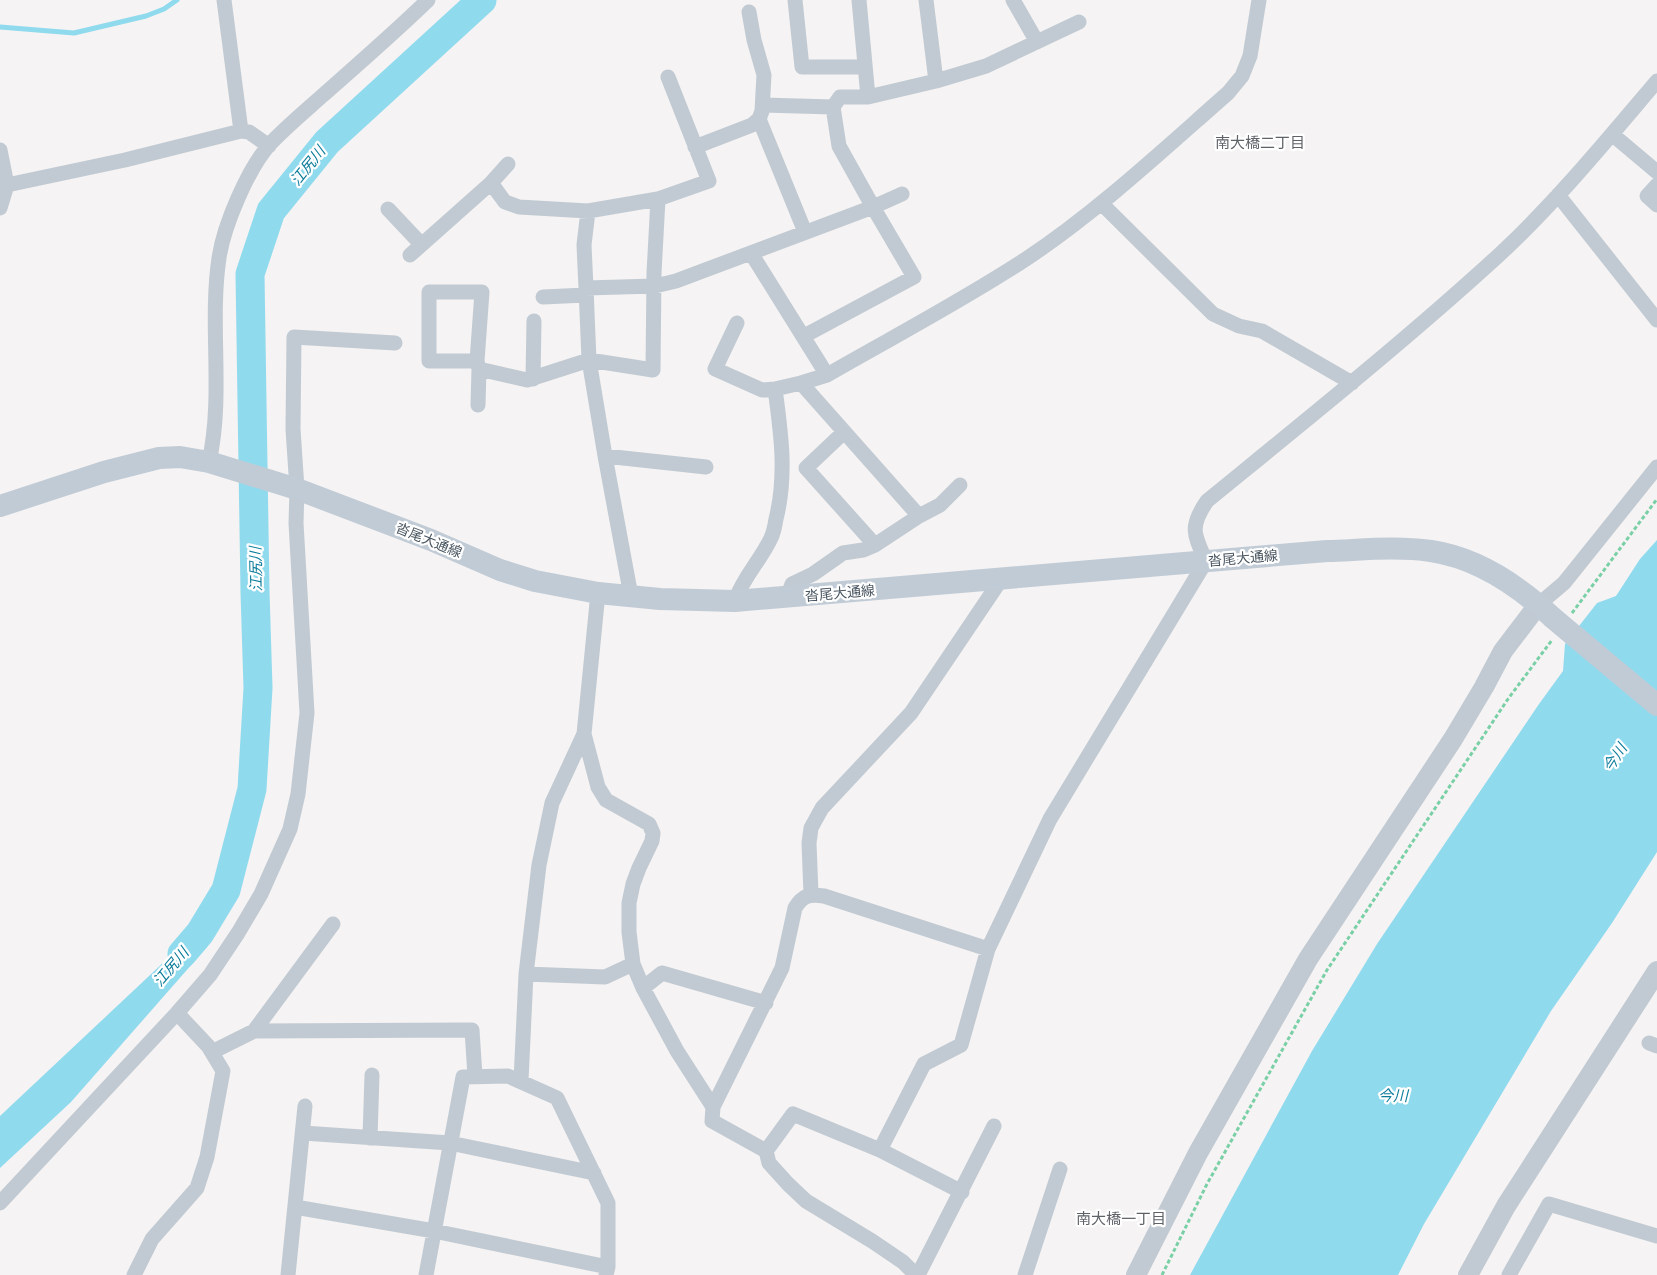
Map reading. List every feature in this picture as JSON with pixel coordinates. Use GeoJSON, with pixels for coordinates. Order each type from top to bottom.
{"type":"FeatureCollection","features":[{"type":"Feature","properties":{"kind":"main road","name":"沓尾大通線"},"geometry":{"type":"LineString","coordinates":[[0,506],[104,472],[159,458],[180,457],[210,462],[297,489],[431,540],[500,570],[535,581],[598,593],[660,599],[735,601],[787,598],[1327,551],[1394,548],[1432,551],[1485,568],[1511,583],[1657,705]]}},
{"type":"Feature","properties":{"kind":"street"},"geometry":{"type":"LineString","coordinates":[[224,0],[241,131]]}},
{"type":"Feature","properties":{"kind":"street"},"geometry":{"type":"LineString","coordinates":[[210,462],[214,441],[219,257],[226,229],[244,184],[269,146],[428,0]]}},
{"type":"Feature","properties":{"kind":"street"},"geometry":{"type":"LineString","coordinates":[[795,0],[802,67],[865,68]]}},
{"type":"Feature","properties":{"kind":"street"},"geometry":{"type":"LineString","coordinates":[[859,0],[868,97]]}},
{"type":"Feature","properties":{"kind":"street"},"geometry":{"type":"LineString","coordinates":[[926,0],[936,81]]}},
{"type":"Feature","properties":{"kind":"street"},"geometry":{"type":"LineString","coordinates":[[1013,0],[1037,42]]}},
{"type":"Feature","properties":{"kind":"street"},"geometry":{"type":"LineString","coordinates":[[736,323],[716,369],[762,390],[775,389],[826,375],[1020,263],[1101,203],[1228,93],[1242,76],[1250,56],[1259,0]]}},
{"type":"Feature","properties":{"kind":"street"},"geometry":{"type":"LineString","coordinates":[[749,12],[754,40],[764,75],[761,112],[805,232]]}},
{"type":"Feature","properties":{"kind":"street"},"geometry":{"type":"LineString","coordinates":[[804,336],[914,277],[839,146],[833,107],[840,97],[868,97],[936,81],[986,66],[1079,22]]}},
{"type":"Feature","properties":{"kind":"street"},"geometry":{"type":"LineString","coordinates":[[491,182],[505,202],[519,207],[588,212],[658,199],[709,181],[668,77]]}},
{"type":"Feature","properties":{"kind":"street"},"geometry":{"type":"LineString","coordinates":[[880,1150],[924,1064],[961,1045],[988,948],[1050,819],[1206,561],[1195,529],[1197,515],[1206,501],[1352,383],[1499,254],[1558,196],[1613,135],[1657,81]]}},
{"type":"Feature","properties":{"kind":"street"},"geometry":{"type":"LineString","coordinates":[[761,112],[833,107]]}},
{"type":"Feature","properties":{"kind":"street"},"geometry":{"type":"LineString","coordinates":[[695,147],[752,125],[761,112]]}},
{"type":"Feature","properties":{"kind":"street"},"geometry":{"type":"LineString","coordinates":[[7,185],[125,160],[241,131],[249,132],[269,146]]}},
{"type":"Feature","properties":{"kind":"street"},"geometry":{"type":"LineString","coordinates":[[1613,135],[1657,172]]}},
{"type":"Feature","properties":{"kind":"street"},"geometry":{"type":"LineString","coordinates":[[0,150],[7,185],[0,208]]}},
{"type":"Feature","properties":{"kind":"street"},"geometry":{"type":"LineString","coordinates":[[410,254],[491,182],[508,164]]}},
{"type":"Feature","properties":{"kind":"street"},"geometry":{"type":"LineString","coordinates":[[1657,185],[1647,196],[1657,205]]}},
{"type":"Feature","properties":{"kind":"street"},"geometry":{"type":"LineString","coordinates":[[544,297],[655,286],[676,281],[873,207],[902,194]]}},
{"type":"Feature","properties":{"kind":"street"},"geometry":{"type":"LineString","coordinates":[[1558,196],[1657,320]]}},
{"type":"Feature","properties":{"kind":"street"},"geometry":{"type":"LineString","coordinates":[[478,405],[478,365],[482,292],[429,292],[429,361],[478,365],[526,380],[589,360],[653,370],[658,199]]}},
{"type":"Feature","properties":{"kind":"street"},"geometry":{"type":"LineString","coordinates":[[1101,203],[1213,314],[1239,326],[1262,331],[1352,383]]}},
{"type":"Feature","properties":{"kind":"street"},"geometry":{"type":"LineString","coordinates":[[388,209],[421,244]]}},
{"type":"Feature","properties":{"kind":"street"},"geometry":{"type":"LineString","coordinates":[[588,212],[584,246],[589,360],[631,596]]}},
{"type":"Feature","properties":{"kind":"street"},"geometry":{"type":"LineString","coordinates":[[751,252],[804,336],[826,375]]}},
{"type":"Feature","properties":{"kind":"street"},"geometry":{"type":"LineString","coordinates":[[533,379],[534,321]]}},
{"type":"Feature","properties":{"kind":"street"},"geometry":{"type":"LineString","coordinates":[[0,1203],[210,975],[261,894],[290,829],[298,794],[306,713],[293,429],[294,337],[395,343]]}},
{"type":"Feature","properties":{"kind":"street"},"geometry":{"type":"LineString","coordinates":[[801,383],[919,516]]}},
{"type":"Feature","properties":{"kind":"street"},"geometry":{"type":"LineString","coordinates":[[735,601],[740,587],[772,536],[780,505],[782,488],[781,435],[775,389]]}},
{"type":"Feature","properties":{"kind":"street"},"geometry":{"type":"LineString","coordinates":[[844,432],[806,468],[875,546]]}},
{"type":"Feature","properties":{"kind":"street"},"geometry":{"type":"LineString","coordinates":[[605,456],[706,467]]}},
{"type":"Feature","properties":{"kind":"street"},"geometry":{"type":"LineString","coordinates":[[1136,1275],[1198,1153],[1308,959],[1453,739],[1484,688],[1502,651],[1553,620],[1564,583],[1657,467]]}},
{"type":"Feature","properties":{"kind":"street"},"geometry":{"type":"LineString","coordinates":[[787,598],[792,584],[812,574],[843,553],[875,546],[919,516],[940,505],[960,485]]}},
{"type":"Feature","properties":{"kind":"street"},"geometry":{"type":"LineString","coordinates":[[811,894],[809,843],[811,828],[822,808],[911,713],[1002,578]]}},
{"type":"Feature","properties":{"kind":"street"},"geometry":{"type":"LineString","coordinates":[[521,1081],[526,974],[539,865],[552,803],[584,734],[598,593]]}},
{"type":"Feature","properties":{"kind":"street"},"geometry":{"type":"LineString","coordinates":[[584,734],[598,787],[606,800],[649,824],[653,833],[652,841],[638,868],[630,903],[629,932],[633,964],[643,988],[677,1051],[713,1107]]}},
{"type":"Feature","properties":{"kind":"street"},"geometry":{"type":"LineString","coordinates":[[988,948],[824,896],[811,894],[800,900],[795,908],[782,968],[713,1107],[712,1121],[766,1152],[769,1163],[806,1201],[872,1240],[903,1262],[917,1275],[962,1192],[994,1126]]}},
{"type":"Feature","properties":{"kind":"street"},"geometry":{"type":"LineString","coordinates":[[254,1032],[333,924]]}},
{"type":"Feature","properties":{"kind":"street"},"geometry":{"type":"LineString","coordinates":[[526,974],[605,977],[633,964]]}},
{"type":"Feature","properties":{"kind":"street"},"geometry":{"type":"LineString","coordinates":[[1468,1275],[1506,1206],[1657,971]]}},
{"type":"Feature","properties":{"kind":"street"},"geometry":{"type":"LineString","coordinates":[[643,988],[662,973],[766,1003]]}},
{"type":"Feature","properties":{"kind":"street"},"geometry":{"type":"LineString","coordinates":[[134,1275],[152,1239],[197,1188],[207,1157],[223,1070],[208,1046],[177,1013]]}},
{"type":"Feature","properties":{"kind":"street"},"geometry":{"type":"LineString","coordinates":[[212,1052],[254,1032],[472,1030],[475,1076]]}},
{"type":"Feature","properties":{"kind":"street"},"geometry":{"type":"LineString","coordinates":[[370,1138],[372,1075]]}},
{"type":"Feature","properties":{"kind":"street"},"geometry":{"type":"LineString","coordinates":[[295,1207],[434,1231],[607,1271],[608,1203],[557,1098],[508,1076],[463,1077],[450,1143],[434,1231],[426,1275]]}},
{"type":"Feature","properties":{"kind":"street"},"geometry":{"type":"LineString","coordinates":[[288,1275],[305,1106]]}},
{"type":"Feature","properties":{"kind":"street"},"geometry":{"type":"LineString","coordinates":[[766,1152],[793,1114],[880,1150],[962,1192]]}},
{"type":"Feature","properties":{"kind":"street"},"geometry":{"type":"LineString","coordinates":[[303,1133],[450,1143],[594,1173]]}},
{"type":"Feature","properties":{"kind":"street"},"geometry":{"type":"LineString","coordinates":[[1025,1275],[1060,1169]]}},
{"type":"Feature","properties":{"kind":"street"},"geometry":{"type":"LineString","coordinates":[[1514,1274],[1549,1204],[1657,1236]]}},
{"type":"Feature","properties":{"kind":"path"},"geometry":{"type":"LineString","coordinates":[[1162,1275],[1207,1184],[1327,970],[1508,700],[1553,620],[1657,499]]}},
{"type":"Feature","properties":{"kind":"water","name":"今川"},"geometry":{"type":"Polygon","coordinates":[[[1657,540],[1657,852],[1612,923],[1551,1011],[1424,1224],[1398,1275],[1190,1275],[1312,1051],[1377,944],[1563,671],[1565,644],[1597,603],[1616,596],[1640,559],[1657,540]]]}},
{"type":"Feature","properties":{"kind":"water"},"geometry":{"type":"Polygon","coordinates":[[[231,899],[207,947],[71,1102],[0,1168],[0,1116],[231,899]]]}},
{"type":"Feature","properties":{"kind":"waterway"},"geometry":{"type":"LineString","coordinates":[[0,27],[74,33],[146,16],[164,9],[177,0]]}},
{"type":"Feature","properties":{"kind":"waterway","name":"江尻川"},"geometry":{"type":"LineString","coordinates":[[182,954],[200,933],[226,890],[252,789],[258,688],[250,274],[271,211],[327,142],[482,0]]}},
{"type":"Feature","properties":{"kind":"district","name":"南大橋二丁目"},"geometry":{"type":"Point","coordinates":[1260,143]}},
{"type":"Feature","properties":{"kind":"district","name":"南大橋一丁目"},"geometry":{"type":"Point","coordinates":[1121,1219]}}]}
